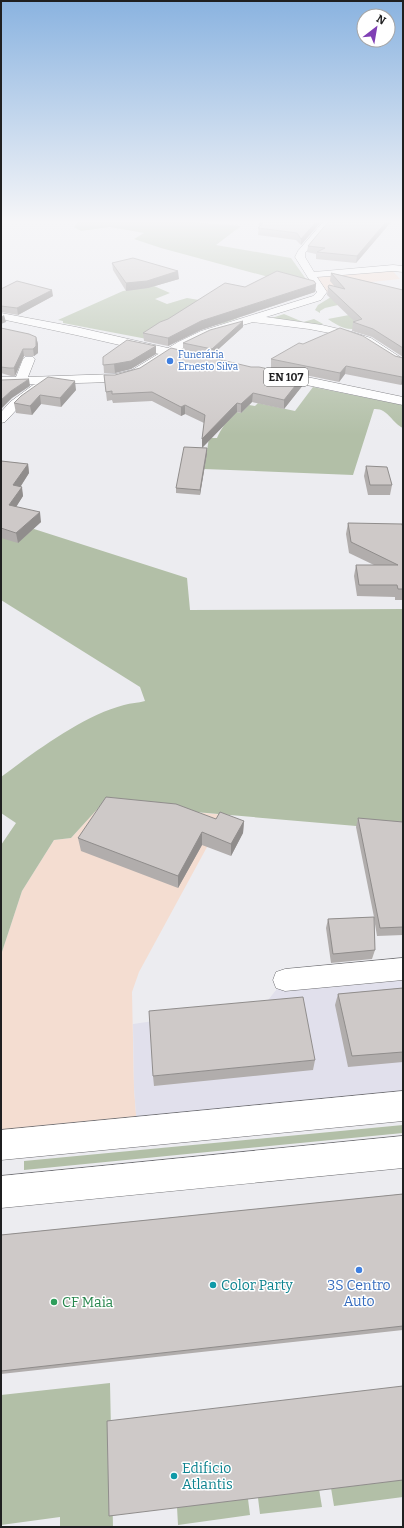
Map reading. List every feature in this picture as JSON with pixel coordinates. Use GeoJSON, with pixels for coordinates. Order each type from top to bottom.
{"type":"FeatureCollection","features":[{"type":"Feature","properties":{"kind":"main road"},"geometry":{"type":"LineString","coordinates":[[1,316],[205,360]]}},
{"type":"Feature","properties":{"kind":"main road","name":"EN 107"},"geometry":{"type":"LineString","coordinates":[[258,371],[403,401]]}},
{"type":"Feature","properties":{"kind":"main road"},"geometry":{"type":"LineString","coordinates":[[1,1145],[403,1106]]}},
{"type":"Feature","properties":{"kind":"main road"},"geometry":{"type":"LineString","coordinates":[[1,1192],[403,1152]]}},
{"type":"Feature","properties":{"kind":"street"},"geometry":{"type":"LineString","coordinates":[[1,381],[115,378],[127,376],[136,373],[168,352],[205,333],[317,298],[321,293]]}},
{"type":"Feature","properties":{"kind":"street"},"geometry":{"type":"LineString","coordinates":[[301,303],[332,326],[331,329]]}},
{"type":"Feature","properties":{"kind":"street"},"geometry":{"type":"LineString","coordinates":[[249,318],[331,329],[372,343],[396,360],[403,363]]}},
{"type":"Feature","properties":{"kind":"street"},"geometry":{"type":"LineString","coordinates":[[21,380],[29,359]]}},
{"type":"Feature","properties":{"kind":"street"},"geometry":{"type":"LineString","coordinates":[[1,419],[6,412],[23,397],[50,379]]}},
{"type":"Feature","properties":{"kind":"street"},"geometry":{"type":"LineString","coordinates":[[285,980],[403,969]]}},
{"type":"Feature","properties":{"kind":"shaded area"},"geometry":{"type":"Polygon","coordinates":[[[102,804],[226,815],[139,972],[132,992],[134,1088],[137,1127],[1,1140],[1,955],[22,891],[54,840],[71,838],[102,804]]]}},
{"type":"Feature","properties":{"kind":"shaded area"},"geometry":{"type":"Polygon","coordinates":[[[403,973],[403,1102],[137,1127],[134,1088],[133,1024],[264,1005],[281,984],[403,973]]]}},
{"type":"Feature","properties":{"kind":"green space"},"geometry":{"type":"Polygon","coordinates":[[[118,293],[169,293],[155,299],[167,304],[187,298],[205,301],[201,304],[238,318],[225,323],[147,339],[63,323],[63,321],[58,320],[118,293]]]}},
{"type":"Feature","properties":{"kind":"green space"},"geometry":{"type":"Polygon","coordinates":[[[331,297],[338,305],[325,308],[320,311],[320,313],[315,310],[318,305],[331,297]]]}},
{"type":"Feature","properties":{"kind":"green space"},"geometry":{"type":"Polygon","coordinates":[[[284,314],[303,322],[314,319],[323,324],[318,326],[273,320],[272,318],[284,314]]]}},
{"type":"Feature","properties":{"kind":"green space"},"geometry":{"type":"Polygon","coordinates":[[[349,315],[362,329],[344,328],[328,319],[349,315]]]}},
{"type":"Feature","properties":{"kind":"green space"},"geometry":{"type":"Polygon","coordinates":[[[313,387],[402,405],[403,428],[383,411],[374,409],[353,475],[204,469],[209,438],[217,438],[233,411],[241,413],[249,405],[255,406],[258,403],[295,411],[313,387]]]}},
{"type":"Feature","properties":{"kind":"green space"},"geometry":{"type":"Polygon","coordinates":[[[34,529],[187,578],[190,610],[403,609],[403,830],[102,804],[71,838],[54,840],[22,891],[1,955],[1,845],[16,823],[1,813],[1,777],[60,735],[92,717],[124,705],[145,701],[140,687],[1,600],[1,538],[34,529]]]}},
{"type":"Feature","properties":{"kind":"green space"},"geometry":{"type":"Polygon","coordinates":[[[403,1125],[403,1133],[24,1170],[24,1161],[403,1125]]]}},
{"type":"Feature","properties":{"kind":"green space"},"geometry":{"type":"Polygon","coordinates":[[[110,1383],[113,1527],[60,1527],[60,1517],[1,1525],[1,1395],[110,1383]]]}},
{"type":"Feature","properties":{"kind":"green space"},"geometry":{"type":"Polygon","coordinates":[[[403,1479],[403,1497],[334,1506],[331,1488],[403,1479]]]}},
{"type":"Feature","properties":{"kind":"green space"},"geometry":{"type":"Polygon","coordinates":[[[319,1489],[322,1507],[260,1514],[257,1490],[319,1489]]]}},
{"type":"Feature","properties":{"kind":"green space"},"geometry":{"type":"Polygon","coordinates":[[[247,1491],[250,1515],[178,1525],[177,1507],[247,1491]]]}},
{"type":"Feature","properties":{"kind":"building"},"geometry":{"type":"Polygon","coordinates":[[[1,293],[46,293],[17,308],[1,306],[1,293]]]}},
{"type":"Feature","properties":{"kind":"building"},"geometry":{"type":"Polygon","coordinates":[[[209,293],[287,293],[201,321],[168,338],[143,333],[160,322],[168,319],[209,293]]]}},
{"type":"Feature","properties":{"kind":"building"},"geometry":{"type":"Polygon","coordinates":[[[335,293],[403,293],[403,348],[373,329],[353,322],[362,319],[335,293]]]}},
{"type":"Feature","properties":{"kind":"building"},"geometry":{"type":"Polygon","coordinates":[[[243,321],[212,349],[183,343],[210,330],[243,321]]]}},
{"type":"Feature","properties":{"kind":"building"},"geometry":{"type":"Polygon","coordinates":[[[1,328],[36,337],[36,346],[33,349],[23,349],[14,368],[1,367],[1,328]]]}},
{"type":"Feature","properties":{"kind":"building"},"geometry":{"type":"Polygon","coordinates":[[[340,328],[363,336],[395,356],[403,358],[403,376],[346,366],[340,373],[271,359],[299,343],[303,344],[340,328]]]}},
{"type":"Feature","properties":{"kind":"building"},"geometry":{"type":"Polygon","coordinates":[[[127,340],[156,346],[131,361],[103,365],[103,357],[127,340]]]}},
{"type":"Feature","properties":{"kind":"building"},"geometry":{"type":"Polygon","coordinates":[[[171,348],[251,367],[259,367],[303,376],[284,400],[253,393],[241,404],[237,403],[202,439],[205,415],[185,405],[181,407],[152,392],[112,394],[112,391],[106,392],[104,375],[115,375],[140,368],[171,348]]]}},
{"type":"Feature","properties":{"kind":"building"},"geometry":{"type":"Polygon","coordinates":[[[48,377],[75,381],[60,398],[40,395],[30,406],[14,403],[21,396],[48,377]]]}},
{"type":"Feature","properties":{"kind":"building"},"geometry":{"type":"Polygon","coordinates":[[[29,379],[11,391],[1,400],[1,380],[29,379]]]}},
{"type":"Feature","properties":{"kind":"building"},"geometry":{"type":"Polygon","coordinates":[[[184,447],[207,448],[200,490],[176,488],[184,447]]]}},
{"type":"Feature","properties":{"kind":"building"},"geometry":{"type":"Polygon","coordinates":[[[1,461],[28,464],[13,485],[22,487],[9,505],[40,512],[16,533],[1,528],[1,461]]]}},
{"type":"Feature","properties":{"kind":"building"},"geometry":{"type":"Polygon","coordinates":[[[366,466],[387,467],[392,485],[370,485],[366,466]]]}},
{"type":"Feature","properties":{"kind":"building"},"geometry":{"type":"Polygon","coordinates":[[[348,523],[402,524],[403,589],[398,589],[397,585],[359,585],[356,565],[398,565],[351,542],[348,523]]]}},
{"type":"Feature","properties":{"kind":"building"},"geometry":{"type":"Polygon","coordinates":[[[106,797],[176,804],[216,819],[220,812],[244,821],[231,844],[202,832],[178,876],[78,838],[106,797]]]}},
{"type":"Feature","properties":{"kind":"building"},"geometry":{"type":"Polygon","coordinates":[[[358,818],[403,822],[403,927],[380,928],[358,818]]]}},
{"type":"Feature","properties":{"kind":"building"},"geometry":{"type":"Polygon","coordinates":[[[374,917],[375,950],[333,954],[328,919],[374,917]]]}},
{"type":"Feature","properties":{"kind":"building"},"geometry":{"type":"Polygon","coordinates":[[[403,988],[403,1052],[352,1056],[338,994],[403,988]]]}},
{"type":"Feature","properties":{"kind":"building"},"geometry":{"type":"Polygon","coordinates":[[[303,997],[315,1060],[153,1076],[149,1011],[303,997]]]}},
{"type":"Feature","properties":{"kind":"building"},"geometry":{"type":"Polygon","coordinates":[[[403,1194],[403,1326],[1,1371],[1,1235],[403,1194]]]}},
{"type":"Feature","properties":{"kind":"building"},"geometry":{"type":"Polygon","coordinates":[[[403,1386],[403,1480],[109,1516],[107,1421],[403,1386]]]}},
{"type":"Feature","properties":{"kind":"place","name":"Funerária Ernesto Silva"},"geometry":{"type":"Point","coordinates":[170,361]}},
{"type":"Feature","properties":{"kind":"place","name":"3S Centro Auto"},"geometry":{"type":"Point","coordinates":[359,1270]}},
{"type":"Feature","properties":{"kind":"place","name":"Color Party"},"geometry":{"type":"Point","coordinates":[213,1285]}},
{"type":"Feature","properties":{"kind":"place","name":"CF Maia"},"geometry":{"type":"Point","coordinates":[54,1302]}},
{"type":"Feature","properties":{"kind":"place","name":"Edificio Atlantis"},"geometry":{"type":"Point","coordinates":[174,1476]}}]}
